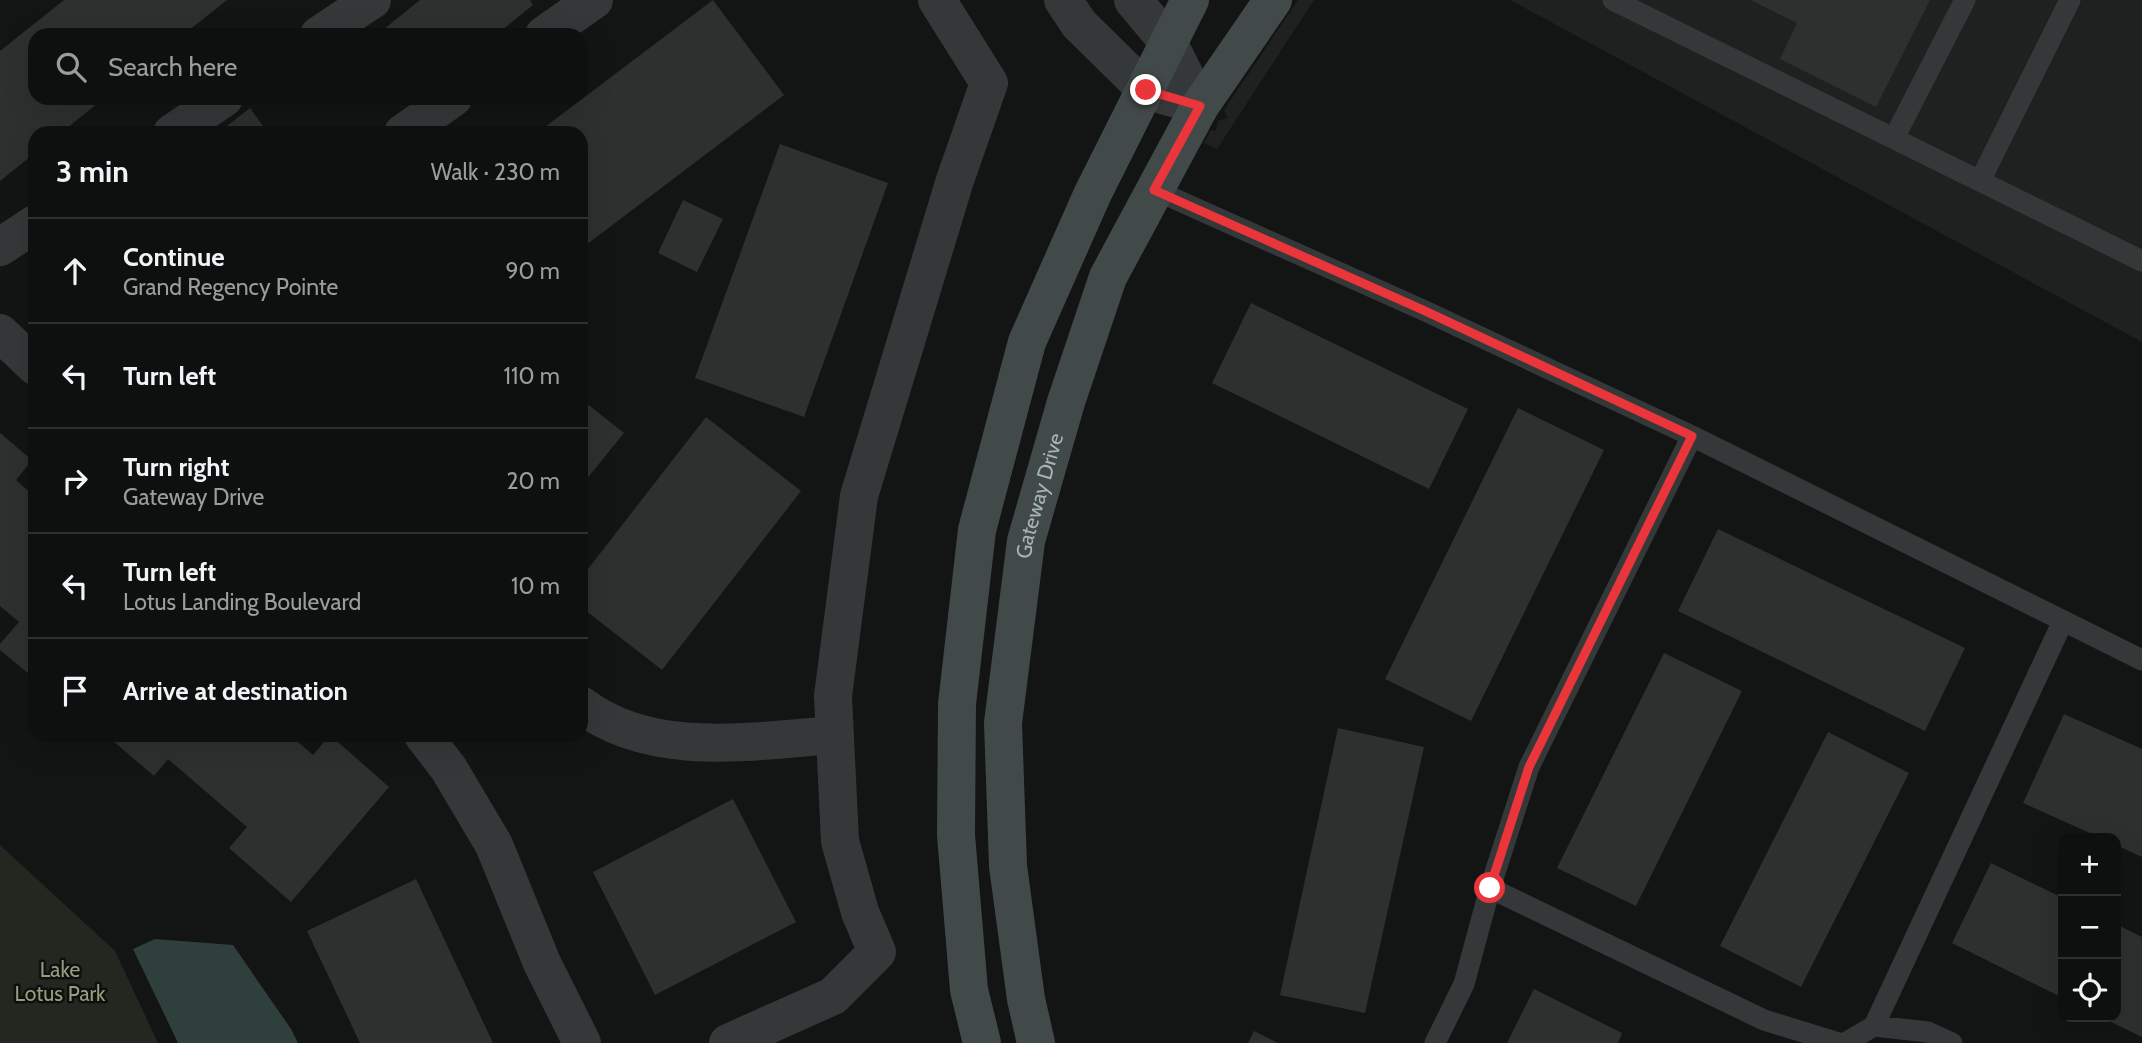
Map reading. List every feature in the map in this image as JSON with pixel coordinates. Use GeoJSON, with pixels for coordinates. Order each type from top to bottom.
{"type":"FeatureCollection","features":[{"type":"Feature","properties":{"kind":"street"},"geometry":{"type":"LineString","coordinates":[[330,28],[372,0]]}},
{"type":"Feature","properties":{"kind":"street"},"geometry":{"type":"LineString","coordinates":[[554,28],[594,0]]}},
{"type":"Feature","properties":{"kind":"street"},"geometry":{"type":"LineString","coordinates":[[728,1043],[833,996],[877,953],[860,912],[840,841],[833,696],[859,496],[955,180],[989,83],[937,0]]}},
{"type":"Feature","properties":{"kind":"street"},"geometry":{"type":"LineString","coordinates":[[1063,0],[1079,24],[1146,90],[1200,106]]}},
{"type":"Feature","properties":{"kind":"street"},"geometry":{"type":"LineString","coordinates":[[1133,0],[1168,42],[1200,106]]}},
{"type":"Feature","properties":{"kind":"street"},"geometry":{"type":"LineString","coordinates":[[982,1043],[969,990],[956,835],[957,704],[977,530],[1027,342],[1093,193],[1191,0]]}},
{"type":"Feature","properties":{"kind":"street","name":"Gateway Drive"},"geometry":{"type":"LineString","coordinates":[[1036,1043],[1026,999],[1009,866],[1003,723],[1026,541],[1066,402],[1108,277],[1200,106],[1273,0]]}},
{"type":"Feature","properties":{"kind":"street"},"geometry":{"type":"LineString","coordinates":[[183,126],[214,105]]}},
{"type":"Feature","properties":{"kind":"street"},"geometry":{"type":"LineString","coordinates":[[412,126],[443,105]]}},
{"type":"Feature","properties":{"kind":"street"},"geometry":{"type":"LineString","coordinates":[[0,247],[28,229]]}},
{"type":"Feature","properties":{"kind":"street"},"geometry":{"type":"LineString","coordinates":[[0,333],[28,359]]}},
{"type":"Feature","properties":{"kind":"street"},"geometry":{"type":"LineString","coordinates":[[588,710],[598,718],[660,739],[724,743],[835,734]]}},
{"type":"Feature","properties":{"kind":"street"},"geometry":{"type":"LineString","coordinates":[[428,742],[449,769],[494,845],[542,962],[582,1043]]}},
{"type":"Feature","properties":{"kind":"lane"},"geometry":{"type":"LineString","coordinates":[[1613,0],[2142,261]]}},
{"type":"Feature","properties":{"kind":"lane"},"geometry":{"type":"LineString","coordinates":[[1894,138],[1965,0]]}},
{"type":"Feature","properties":{"kind":"lane"},"geometry":{"type":"LineString","coordinates":[[1980,181],[2070,0]]}},
{"type":"Feature","properties":{"kind":"lane"},"geometry":{"type":"LineString","coordinates":[[1154,190],[1423,310],[1692,436],[2142,660]]}},
{"type":"Feature","properties":{"kind":"lane"},"geometry":{"type":"LineString","coordinates":[[1435,1043],[1464,984],[1490,888],[1529,767],[1692,436]]}},
{"type":"Feature","properties":{"kind":"lane"},"geometry":{"type":"LineString","coordinates":[[1845,1043],[1874,1026],[2063,621]]}},
{"type":"Feature","properties":{"kind":"lane"},"geometry":{"type":"LineString","coordinates":[[1490,888],[1764,1020],[1839,1043]]}},
{"type":"Feature","properties":{"kind":"lane"},"geometry":{"type":"LineString","coordinates":[[1874,1026],[1928,1032],[1952,1043]]}},
{"type":"Feature","properties":{"kind":"shaded area"},"geometry":{"type":"Polygon","coordinates":[[[1298,0],[1314,0],[1217,149],[1204,143],[1211,130],[1216,131],[1218,121],[1228,118],[1224,110],[1298,0]]]}},
{"type":"Feature","properties":{"kind":"shaded area"},"geometry":{"type":"Polygon","coordinates":[[[1510,0],[2142,0],[2142,342],[1510,0]]]}},
{"type":"Feature","properties":{"kind":"shaded area"},"geometry":{"type":"Polygon","coordinates":[[[155,939],[233,945],[298,1043],[178,1043],[133,949],[155,939]]]}},
{"type":"Feature","properties":{"kind":"green space","name":"Lake Lotus Park"},"geometry":{"type":"Polygon","coordinates":[[[0,845],[115,951],[158,1043],[0,1043],[0,845]]]}},
{"type":"Feature","properties":{"kind":"building"},"geometry":{"type":"Polygon","coordinates":[[[64,0],[227,0],[192,28],[29,28],[64,0]]]}},
{"type":"Feature","properties":{"kind":"building"},"geometry":{"type":"Polygon","coordinates":[[[420,0],[530,0],[533,5],[505,28],[385,28],[420,0]]]}},
{"type":"Feature","properties":{"kind":"building"},"geometry":{"type":"Polygon","coordinates":[[[713,0],[784,95],[588,243],[588,126],[546,126],[574,105],[588,105],[588,94],[713,0]]]}},
{"type":"Feature","properties":{"kind":"building"},"geometry":{"type":"Polygon","coordinates":[[[1751,0],[1930,0],[1876,107],[1780,59],[1797,23],[1751,0]]]}},
{"type":"Feature","properties":{"kind":"building"},"geometry":{"type":"Polygon","coordinates":[[[28,29],[28,105],[95,105],[70,126],[28,126],[28,159],[0,181],[0,51],[28,29]]]}},
{"type":"Feature","properties":{"kind":"building"},"geometry":{"type":"Polygon","coordinates":[[[250,108],[263,126],[227,126],[250,108]]]}},
{"type":"Feature","properties":{"kind":"building"},"geometry":{"type":"Polygon","coordinates":[[[780,144],[888,183],[804,417],[695,378],[780,144]]]}},
{"type":"Feature","properties":{"kind":"building"},"geometry":{"type":"Polygon","coordinates":[[[683,200],[723,219],[697,272],[658,253],[683,200]]]}},
{"type":"Feature","properties":{"kind":"building"},"geometry":{"type":"Polygon","coordinates":[[[1251,303],[1468,409],[1429,489],[1212,383],[1251,303]]]}},
{"type":"Feature","properties":{"kind":"building"},"geometry":{"type":"Polygon","coordinates":[[[588,405],[624,433],[588,477],[588,405]]]}},
{"type":"Feature","properties":{"kind":"building"},"geometry":{"type":"Polygon","coordinates":[[[1518,408],[1604,450],[1471,721],[1385,679],[1518,408]]]}},
{"type":"Feature","properties":{"kind":"building"},"geometry":{"type":"Polygon","coordinates":[[[706,417],[801,491],[662,670],[588,612],[588,569],[706,417]]]}},
{"type":"Feature","properties":{"kind":"building"},"geometry":{"type":"Polygon","coordinates":[[[0,433],[28,457],[28,465],[16,480],[28,491],[28,673],[0,650],[0,644],[19,622],[0,606],[0,433]]]}},
{"type":"Feature","properties":{"kind":"building"},"geometry":{"type":"Polygon","coordinates":[[[1718,529],[1965,648],[1925,731],[1678,611],[1718,529]]]}},
{"type":"Feature","properties":{"kind":"building"},"geometry":{"type":"Polygon","coordinates":[[[1664,653],[1742,691],[1636,906],[1557,868],[1664,653]]]}},
{"type":"Feature","properties":{"kind":"building"},"geometry":{"type":"Polygon","coordinates":[[[2064,714],[2142,749],[2142,857],[2121,847],[2121,833],[2090,833],[2023,803],[2064,714]]]}},
{"type":"Feature","properties":{"kind":"building"},"geometry":{"type":"Polygon","coordinates":[[[1338,728],[1424,747],[1365,1013],[1280,995],[1338,728]]]}},
{"type":"Feature","properties":{"kind":"building"},"geometry":{"type":"Polygon","coordinates":[[[1828,732],[1909,773],[1801,987],[1720,946],[1828,732]]]}},
{"type":"Feature","properties":{"kind":"building"},"geometry":{"type":"Polygon","coordinates":[[[114,742],[298,742],[313,755],[324,742],[338,742],[389,787],[291,902],[229,848],[247,827],[168,759],[154,776],[114,742]]]}},
{"type":"Feature","properties":{"kind":"building"},"geometry":{"type":"Polygon","coordinates":[[[733,799],[796,922],[655,995],[593,872],[733,799]]]}},
{"type":"Feature","properties":{"kind":"building"},"geometry":{"type":"Polygon","coordinates":[[[1991,863],[2058,896],[2058,996],[1952,943],[1991,863]]]}},
{"type":"Feature","properties":{"kind":"building"},"geometry":{"type":"Polygon","coordinates":[[[416,879],[493,1043],[360,1043],[307,931],[416,879]]]}},
{"type":"Feature","properties":{"kind":"building"},"geometry":{"type":"Polygon","coordinates":[[[2121,926],[2142,937],[2142,1037],[2111,1022],[2121,1022],[2121,926]]]}},
{"type":"Feature","properties":{"kind":"building"},"geometry":{"type":"Polygon","coordinates":[[[1534,989],[1622,1033],[1618,1043],[1507,1043],[1534,989]]]}},
{"type":"Feature","properties":{"kind":"building"},"geometry":{"type":"Polygon","coordinates":[[[1254,1031],[1278,1043],[1248,1043],[1254,1031]]]}},
{"type":"Feature","properties":{"kind":"route"},"geometry":{"type":"LineString","coordinates":[[1146,90],[1200,106],[1154,190],[1423,310],[1692,436],[1529,767],[1490,888]]}}]}
